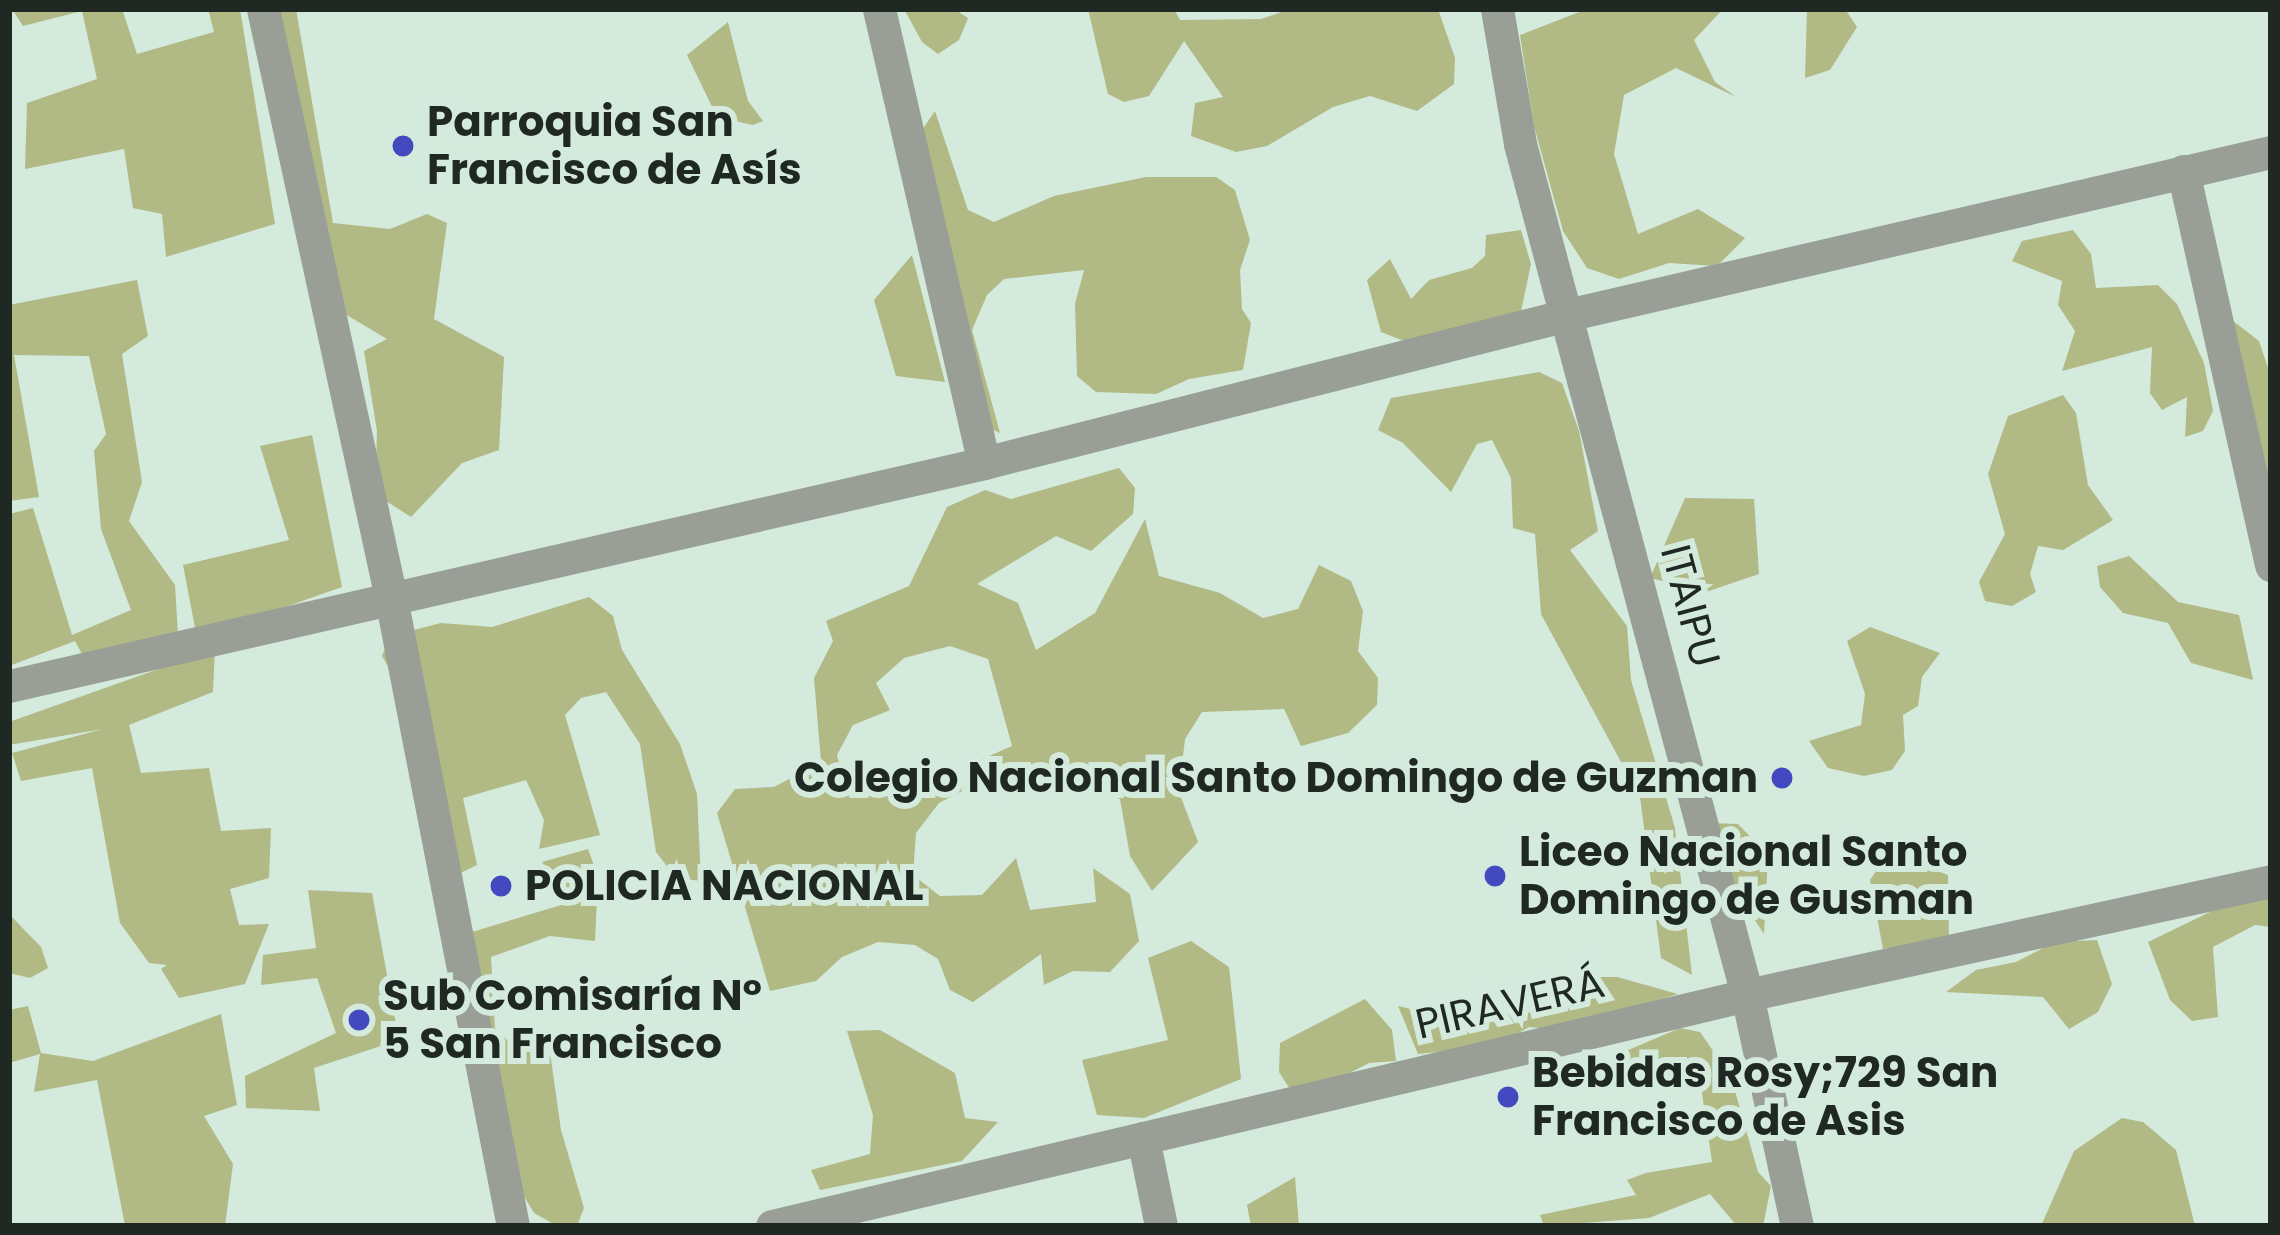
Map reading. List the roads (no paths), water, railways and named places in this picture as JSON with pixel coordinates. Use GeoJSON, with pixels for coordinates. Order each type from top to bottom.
{"type":"FeatureCollection","features":[{"type":"Feature","properties":{"kind":"street"},"geometry":{"type":"LineString","coordinates":[[263,9],[391,598],[513,1226]]}},
{"type":"Feature","properties":{"kind":"street"},"geometry":{"type":"LineString","coordinates":[[879,9],[983,464]]}},
{"type":"Feature","properties":{"kind":"street","name":"ITAIPU"},"geometry":{"type":"LineString","coordinates":[[1497,9],[1520,144],[1747,994],[1797,1226]]}},
{"type":"Feature","properties":{"kind":"street"},"geometry":{"type":"LineString","coordinates":[[9,686],[983,464],[1567,315],[2271,152]]}},
{"type":"Feature","properties":{"kind":"street"},"geometry":{"type":"LineString","coordinates":[[2183,171],[2271,565]]}},
{"type":"Feature","properties":{"kind":"street","name":"PIRAVERÁ"},"geometry":{"type":"LineString","coordinates":[[772,1226],[1747,994],[2271,881]]}},
{"type":"Feature","properties":{"kind":"street"},"geometry":{"type":"LineString","coordinates":[[1143,1138],[1161,1226]]}},
{"type":"Feature","properties":{"kind":"place","name":"Parroquia San Francisco de Asís"},"geometry":{"type":"Point","coordinates":[403,146]}},
{"type":"Feature","properties":{"kind":"place","name":"Colegio Nacional Santo Domingo de Guzman"},"geometry":{"type":"Point","coordinates":[1782,778]}},
{"type":"Feature","properties":{"kind":"place","name":"Liceo Nacional Santo Domingo de Gusman"},"geometry":{"type":"Point","coordinates":[1495,876]}},
{"type":"Feature","properties":{"kind":"place","name":"POLICIA NACIONAL"},"geometry":{"type":"Point","coordinates":[501,886]}},
{"type":"Feature","properties":{"kind":"place","name":"Sub Comisaría N° 5 San Francisco"},"geometry":{"type":"Point","coordinates":[359,1020]}},
{"type":"Feature","properties":{"kind":"place","name":"Bebidas Rosy;729 San Francisco de Asis"},"geometry":{"type":"Point","coordinates":[1508,1097]}}]}
